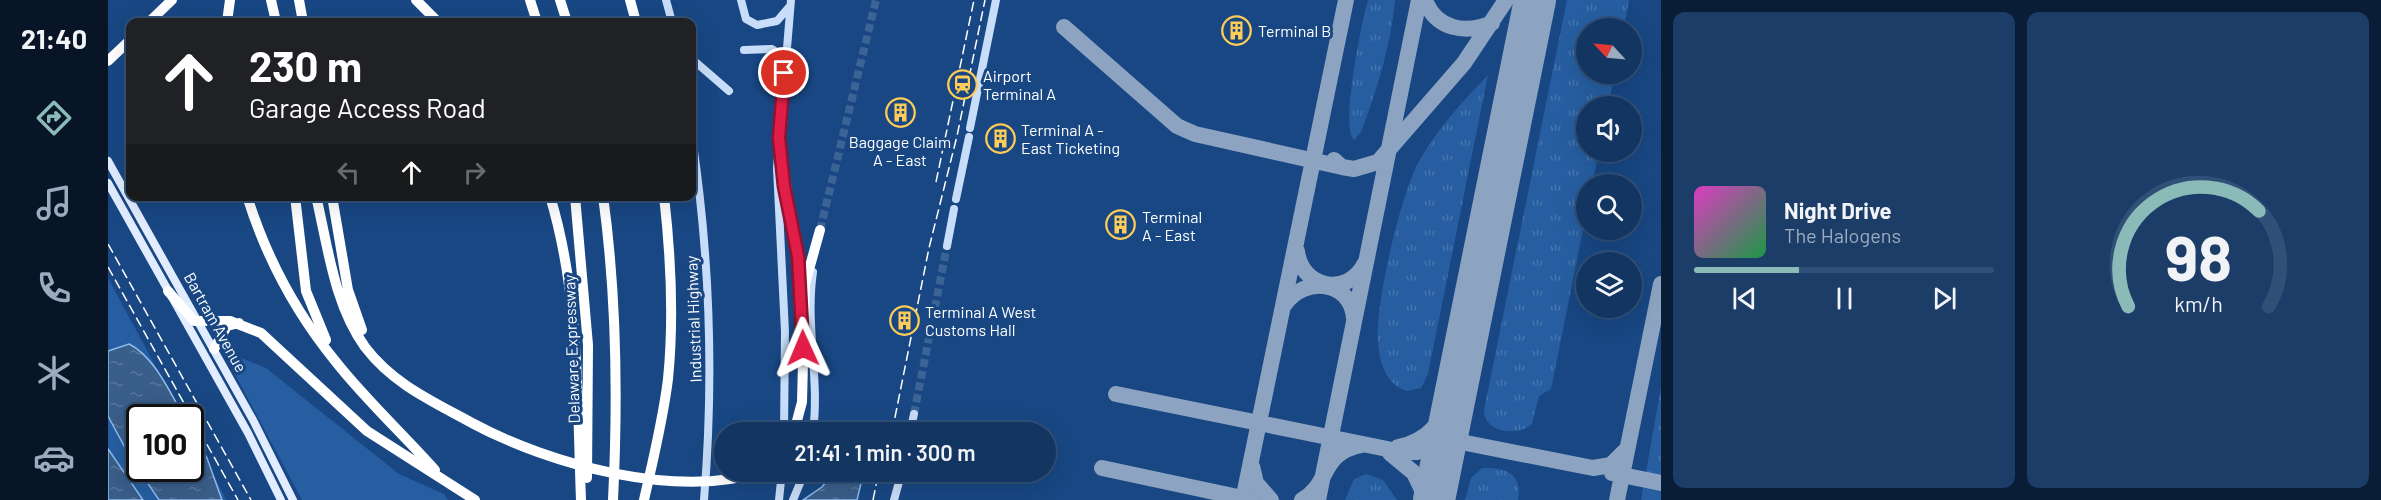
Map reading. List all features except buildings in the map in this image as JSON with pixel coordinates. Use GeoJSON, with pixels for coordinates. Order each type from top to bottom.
{"type":"FeatureCollection","features":[{"type":"Feature","properties":{"kind":"highway"},"geometry":{"type":"LineString","coordinates":[[153,18],[172,0]]}},
{"type":"Feature","properties":{"kind":"highway"},"geometry":{"type":"LineString","coordinates":[[228,18],[230,0]]}},
{"type":"Feature","properties":{"kind":"highway"},"geometry":{"type":"LineString","coordinates":[[269,0],[274,18]]}},
{"type":"Feature","properties":{"kind":"highway"},"geometry":{"type":"LineString","coordinates":[[299,0],[302,18]]}},
{"type":"Feature","properties":{"kind":"highway"},"geometry":{"type":"LineString","coordinates":[[416,0],[434,18]]}},
{"type":"Feature","properties":{"kind":"highway"},"geometry":{"type":"LineString","coordinates":[[530,0],[536,18]]}},
{"type":"Feature","properties":{"kind":"highway"},"geometry":{"type":"LineString","coordinates":[[560,0],[566,18]]}},
{"type":"Feature","properties":{"kind":"highway"},"geometry":{"type":"LineString","coordinates":[[630,0],[635,18]]}},
{"type":"Feature","properties":{"kind":"highway"},"geometry":{"type":"LineString","coordinates":[[108,61],[126,44]]}},
{"type":"Feature","properties":{"kind":"highway"},"geometry":{"type":"LineString","coordinates":[[779,138],[784,186],[797,249],[803,305]]}},
{"type":"Feature","properties":{"kind":"highway"},"geometry":{"type":"LineString","coordinates":[[249,201],[266,248],[293,301],[327,352],[462,500]]}},
{"type":"Feature","properties":{"kind":"highway"},"geometry":{"type":"LineString","coordinates":[[295,201],[302,273],[311,309],[331,350],[367,395]]}},
{"type":"Feature","properties":{"kind":"highway"},"geometry":{"type":"LineString","coordinates":[[317,201],[340,299],[361,340],[398,380],[455,414],[544,459],[606,482],[661,492]]}},
{"type":"Feature","properties":{"kind":"highway"},"geometry":{"type":"LineString","coordinates":[[333,201],[350,298],[367,341],[395,373],[455,414]]}},
{"type":"Feature","properties":{"kind":"highway"},"geometry":{"type":"LineString","coordinates":[[551,201],[566,267],[575,335],[583,500]]}},
{"type":"Feature","properties":{"kind":"highway","name":"Delaware Expressway"},"geometry":{"type":"LineString","coordinates":[[576,201],[581,244],[588,354],[583,500]]}},
{"type":"Feature","properties":{"kind":"highway"},"geometry":{"type":"LineString","coordinates":[[603,201],[614,316],[613,500]]}},
{"type":"Feature","properties":{"kind":"highway"},"geometry":{"type":"LineString","coordinates":[[644,500],[663,413],[670,357],[671,291],[664,201]]}},
{"type":"Feature","properties":{"kind":"highway"},"geometry":{"type":"LineString","coordinates":[[797,422],[802,402],[803,305],[807,269],[820,230]]}},
{"type":"Feature","properties":{"kind":"highway"},"geometry":{"type":"LineString","coordinates":[[168,291],[193,320],[198,322],[222,320],[239,323],[261,333],[368,431],[475,500]]}},
{"type":"Feature","properties":{"kind":"highway"},"geometry":{"type":"LineString","coordinates":[[214,349],[228,326],[239,323]]}},
{"type":"Feature","properties":{"kind":"highway"},"geometry":{"type":"LineString","coordinates":[[690,494],[724,489],[739,482]]}},
{"type":"Feature","properties":{"kind":"main road","name":"Bartram Avenue"},"geometry":{"type":"LineString","coordinates":[[108,161],[126,193]]}},
{"type":"Feature","properties":{"kind":"main road","name":"Bartram Avenue"},"geometry":{"type":"LineString","coordinates":[[108,183],[248,434],[281,500]]}},
{"type":"Feature","properties":{"kind":"main road","name":"Bartram Avenue"},"geometry":{"type":"LineString","coordinates":[[130,201],[214,349],[293,500]]}},
{"type":"Feature","properties":{"kind":"street"},"geometry":{"type":"LineString","coordinates":[[666,0],[672,18]]}},
{"type":"Feature","properties":{"kind":"street"},"geometry":{"type":"LineString","coordinates":[[741,0],[746,19],[757,26],[777,21],[790,3]]}},
{"type":"Feature","properties":{"kind":"street"},"geometry":{"type":"LineString","coordinates":[[956,199],[996,0]]}},
{"type":"Feature","properties":{"kind":"street"},"geometry":{"type":"LineString","coordinates":[[784,422],[786,351],[777,168],[790,3]]}},
{"type":"Feature","properties":{"kind":"street"},"geometry":{"type":"LineString","coordinates":[[744,50],[772,49],[785,58]]}},
{"type":"Feature","properties":{"kind":"street"},"geometry":{"type":"LineString","coordinates":[[696,62],[729,91]]}},
{"type":"Feature","properties":{"kind":"street","name":"Industrial Highway"},"geometry":{"type":"LineString","coordinates":[[696,173],[709,325],[708,435],[704,500]]}},
{"type":"Feature","properties":{"kind":"street"},"geometry":{"type":"LineString","coordinates":[[947,246],[954,209]]}},
{"type":"Feature","properties":{"kind":"street"},"geometry":{"type":"LineString","coordinates":[[813,422],[815,383],[810,301],[820,230]]}},
{"type":"Feature","properties":{"kind":"street"},"geometry":{"type":"LineString","coordinates":[[912,422],[914,414]]}},
{"type":"Feature","properties":{"kind":"street"},"geometry":{"type":"LineString","coordinates":[[779,500],[781,482]]}},
{"type":"Feature","properties":{"kind":"street"},"geometry":{"type":"LineString","coordinates":[[793,500],[800,482]]}},
{"type":"Feature","properties":{"kind":"street"},"geometry":{"type":"LineString","coordinates":[[894,500],[899,482]]}},
{"type":"Feature","properties":{"kind":"green space"},"geometry":{"type":"Polygon","coordinates":[[[1368,0],[1395,0],[1387,50],[1378,84],[1361,132],[1354,140],[1350,132],[1351,96],[1357,50],[1368,0]]]}},
{"type":"Feature","properties":{"kind":"green space"},"geometry":{"type":"Polygon","coordinates":[[[1567,0],[1629,0],[1626,18],[1576,18],[1576,84],[1613,84],[1610,96],[1576,96],[1576,162],[1597,162],[1594,174],[1576,174],[1576,240],[1581,240],[1579,252],[1576,252],[1576,265],[1551,389],[1539,396],[1532,424],[1519,431],[1495,428],[1485,418],[1484,410],[1567,0]]]}},
{"type":"Feature","properties":{"kind":"green space"},"geometry":{"type":"Polygon","coordinates":[[[1488,75],[1428,374],[1421,388],[1407,391],[1394,384],[1386,373],[1378,344],[1380,306],[1396,227],[1410,181],[1424,152],[1450,117],[1488,75]]]}},
{"type":"Feature","properties":{"kind":"green space"},"geometry":{"type":"Polygon","coordinates":[[[108,278],[176,404],[126,404],[126,482],[204,482],[204,455],[226,500],[108,500],[108,278]]]}},
{"type":"Feature","properties":{"kind":"green space"},"geometry":{"type":"Polygon","coordinates":[[[222,350],[266,368],[399,474],[444,494],[448,500],[302,500],[222,350]]]}},
{"type":"Feature","properties":{"kind":"green space"},"geometry":{"type":"Polygon","coordinates":[[[1661,387],[1661,500],[1641,500],[1661,387]]]}},
{"type":"Feature","properties":{"kind":"green space"},"geometry":{"type":"Polygon","coordinates":[[[1482,468],[1498,469],[1511,474],[1518,484],[1518,500],[1465,500],[1471,478],[1482,468]]]}},
{"type":"Feature","properties":{"kind":"green space"},"geometry":{"type":"Polygon","coordinates":[[[1366,474],[1383,480],[1397,500],[1345,500],[1354,479],[1366,474]]]}},
{"type":"Feature","properties":{"kind":"water"},"geometry":{"type":"Polygon","coordinates":[[[129,344],[138,350],[154,366],[177,404],[126,404],[126,449],[108,416],[108,351],[129,344]]]}},
{"type":"Feature","properties":{"kind":"water"},"geometry":{"type":"Polygon","coordinates":[[[108,449],[126,475],[126,482],[131,482],[143,500],[108,500],[108,449]]]}},
{"type":"Feature","properties":{"kind":"water"},"geometry":{"type":"Polygon","coordinates":[[[204,452],[222,500],[159,500],[147,482],[204,482],[204,452]]]}},
{"type":"Feature","properties":{"kind":"water"},"geometry":{"type":"Polygon","coordinates":[[[826,482],[861,482],[857,500],[803,500],[826,482]]]}},
{"type":"Feature","properties":{"kind":"taxiway"},"geometry":{"type":"LineString","coordinates":[[1243,500],[1346,0]]}},
{"type":"Feature","properties":{"kind":"taxiway"},"geometry":{"type":"LineString","coordinates":[[1318,500],[1419,0]]}},
{"type":"Feature","properties":{"kind":"taxiway"},"geometry":{"type":"LineString","coordinates":[[1425,0],[1436,18],[1453,27],[1472,28],[1492,23]]}},
{"type":"Feature","properties":{"kind":"taxiway"},"geometry":{"type":"LineString","coordinates":[[1334,160],[1342,167],[1354,169],[1378,162],[1464,63],[1506,0]]}},
{"type":"Feature","properties":{"kind":"taxiway"},"geometry":{"type":"LineString","coordinates":[[1064,27],[1177,126],[1195,134],[1342,167]]}},
{"type":"Feature","properties":{"kind":"taxiway"},"geometry":{"type":"LineString","coordinates":[[1297,251],[1300,264],[1307,273],[1326,284],[1348,281],[1365,263]]}},
{"type":"Feature","properties":{"kind":"taxiway"},"geometry":{"type":"LineString","coordinates":[[1617,500],[1661,284]]}},
{"type":"Feature","properties":{"kind":"taxiway"},"geometry":{"type":"LineString","coordinates":[[1285,304],[1303,289],[1326,286],[1336,289],[1345,296],[1351,305],[1354,318]]}},
{"type":"Feature","properties":{"kind":"taxiway"},"geometry":{"type":"LineString","coordinates":[[1398,447],[1410,444],[1428,433],[1442,418],[1456,389]]}},
{"type":"Feature","properties":{"kind":"taxiway"},"geometry":{"type":"LineString","coordinates":[[1116,394],[1402,452],[1417,452],[1441,443],[1456,441],[1593,468],[1611,465],[1626,450]]}},
{"type":"Feature","properties":{"kind":"taxiway"},"geometry":{"type":"LineString","coordinates":[[1302,500],[1318,486],[1332,462],[1339,455],[1348,449],[1362,445]]}},
{"type":"Feature","properties":{"kind":"taxiway"},"geometry":{"type":"LineString","coordinates":[[1390,453],[1414,473],[1427,500]]}},
{"type":"Feature","properties":{"kind":"taxiway"},"geometry":{"type":"LineString","coordinates":[[1252,466],[1256,483],[1271,500]]}},
{"type":"Feature","properties":{"kind":"taxiway"},"geometry":{"type":"LineString","coordinates":[[1102,468],[1252,500]]}},
{"type":"Feature","properties":{"kind":"taxiway"},"geometry":{"type":"LineString","coordinates":[[1612,473],[1661,483]]}},
{"type":"Feature","properties":{"kind":"runway"},"geometry":{"type":"LineString","coordinates":[[1434,500],[1535,0]]}},
{"type":"Feature","properties":{"kind":"tunnel"},"geometry":{"type":"LineString","coordinates":[[820,230],[876,0]]}},
{"type":"Feature","properties":{"kind":"tunnel"},"geometry":{"type":"LineString","coordinates":[[914,414],[947,246]]}},
{"type":"Feature","properties":{"kind":"railway"},"geometry":{"type":"LineString","coordinates":[[936,182],[974,0]]}},
{"type":"Feature","properties":{"kind":"railway"},"geometry":{"type":"LineString","coordinates":[[894,422],[929,248],[957,136],[985,0]]}},
{"type":"Feature","properties":{"kind":"railway"},"geometry":{"type":"LineString","coordinates":[[108,244],[251,500]]}},
{"type":"Feature","properties":{"kind":"railway"},"geometry":{"type":"LineString","coordinates":[[108,267],[238,500]]}},
{"type":"Feature","properties":{"kind":"railway"},"geometry":{"type":"LineString","coordinates":[[873,500],[877,482]]}},
{"type":"Feature","properties":{"kind":"place","name":"Terminal B"},"geometry":{"type":"Point","coordinates":[1237,30]}},
{"type":"Feature","properties":{"kind":"place","name":"Airport Terminal A"},"geometry":{"type":"Point","coordinates":[962,84]}},
{"type":"Feature","properties":{"kind":"place","name":"Baggage Claim A - East"},"geometry":{"type":"Point","coordinates":[900,113]}},
{"type":"Feature","properties":{"kind":"place","name":"Terminal A - East Ticketing"},"geometry":{"type":"Point","coordinates":[1000,138]}},
{"type":"Feature","properties":{"kind":"place","name":"Terminal A - East"},"geometry":{"type":"Point","coordinates":[1121,225]}},
{"type":"Feature","properties":{"kind":"place","name":"Terminal A West Customs Hall"},"geometry":{"type":"Point","coordinates":[904,320]}},
{"type":"Feature","properties":{"kind":"route"},"geometry":{"type":"LineString","coordinates":[[784,73],[779,138],[781,167],[798,256],[803,305],[803,348]]}}]}
